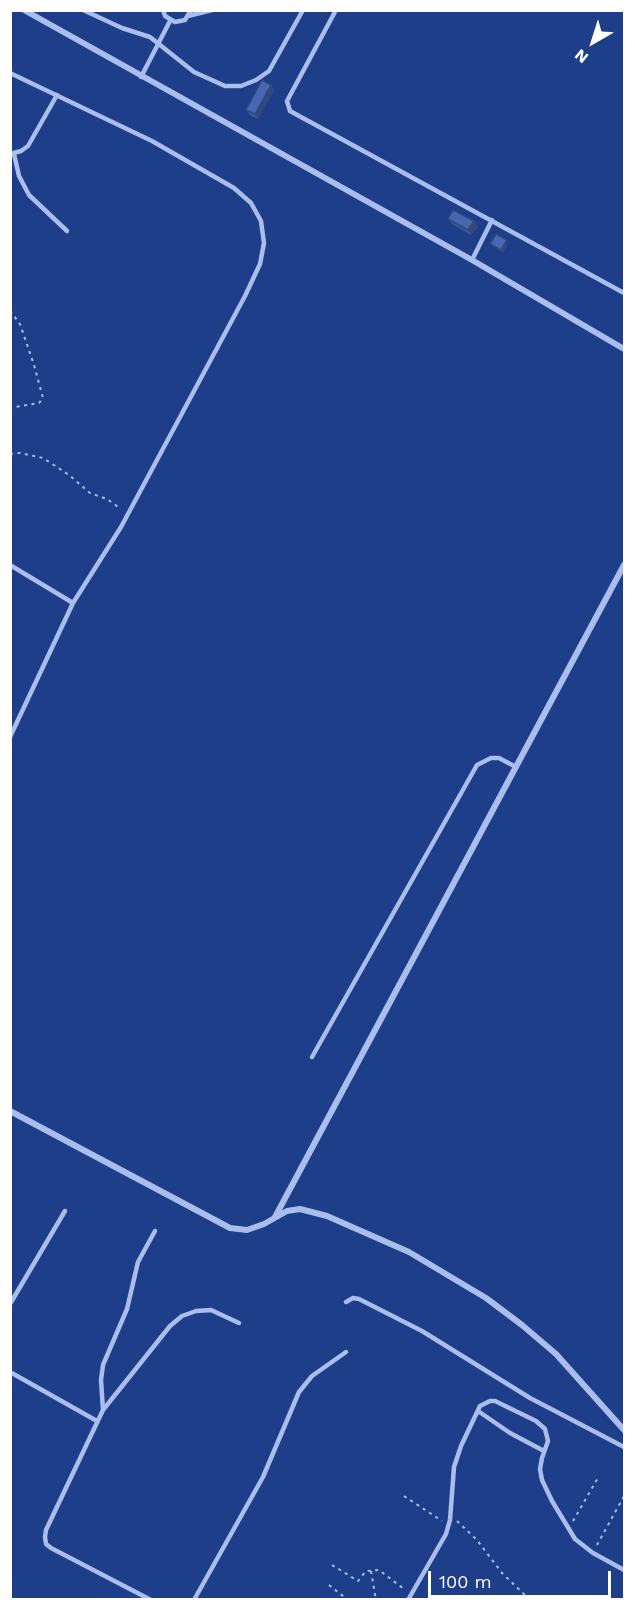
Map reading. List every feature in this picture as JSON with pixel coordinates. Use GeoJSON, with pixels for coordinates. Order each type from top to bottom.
{"type":"FeatureCollection","features":[{"type":"Feature","properties":{"kind":"street"},"geometry":{"type":"LineString","coordinates":[[24,10],[472,260],[624,349]]}},
{"type":"Feature","properties":{"kind":"street"},"geometry":{"type":"LineString","coordinates":[[275,1217],[624,565]]}},
{"type":"Feature","properties":{"kind":"street"},"geometry":{"type":"LineString","coordinates":[[10,1111],[230,1228],[247,1230],[293,1210],[313,1211],[369,1232],[409,1252],[486,1298],[556,1354],[624,1430]]}},
{"type":"Feature","properties":{"kind":"lane"},"geometry":{"type":"LineString","coordinates":[[83,10],[107,23],[150,37],[194,72],[225,87],[241,86],[256,80],[269,70],[303,10]]}},
{"type":"Feature","properties":{"kind":"lane"},"geometry":{"type":"LineString","coordinates":[[163,10],[170,21]]}},
{"type":"Feature","properties":{"kind":"lane"},"geometry":{"type":"LineString","coordinates":[[188,16],[191,10]]}},
{"type":"Feature","properties":{"kind":"lane"},"geometry":{"type":"LineString","coordinates":[[170,21],[180,22],[188,16],[212,10]]}},
{"type":"Feature","properties":{"kind":"lane"},"geometry":{"type":"LineString","coordinates":[[336,10],[289,97],[287,107],[290,111],[624,293]]}},
{"type":"Feature","properties":{"kind":"lane"},"geometry":{"type":"LineString","coordinates":[[141,77],[170,21]]}},
{"type":"Feature","properties":{"kind":"lane"},"geometry":{"type":"LineString","coordinates":[[10,73],[152,141],[234,188],[251,202],[261,221],[264,243],[260,264],[244,296],[127,516],[73,603],[10,737]]}},
{"type":"Feature","properties":{"kind":"lane"},"geometry":{"type":"LineString","coordinates":[[57,95],[28,146],[12,154],[19,176],[29,195],[67,231]]}},
{"type":"Feature","properties":{"kind":"lane"},"geometry":{"type":"LineString","coordinates":[[472,260],[492,220]]}},
{"type":"Feature","properties":{"kind":"lane"},"geometry":{"type":"LineString","coordinates":[[10,565],[73,603]]}},
{"type":"Feature","properties":{"kind":"lane"},"geometry":{"type":"LineString","coordinates":[[312,1057],[477,765],[491,758],[499,758],[516,767]]}},
{"type":"Feature","properties":{"kind":"lane"},"geometry":{"type":"LineString","coordinates":[[10,1304],[64,1211]]}},
{"type":"Feature","properties":{"kind":"lane"},"geometry":{"type":"LineString","coordinates":[[103,1410],[100,1380],[103,1365],[124,1316],[138,1262],[155,1231]]}},
{"type":"Feature","properties":{"kind":"lane"},"geometry":{"type":"LineString","coordinates":[[346,1302],[352,1298],[359,1299],[422,1331],[531,1398],[624,1447]]}},
{"type":"Feature","properties":{"kind":"lane"},"geometry":{"type":"LineString","coordinates":[[151,1599],[46,1544],[46,1530],[103,1410],[160,1338],[182,1316],[196,1311],[211,1310],[238,1323]]}},
{"type":"Feature","properties":{"kind":"lane"},"geometry":{"type":"LineString","coordinates":[[194,1599],[262,1477],[299,1392],[312,1376],[346,1352]]}},
{"type":"Feature","properties":{"kind":"lane"},"geometry":{"type":"LineString","coordinates":[[10,1372],[98,1421]]}},
{"type":"Feature","properties":{"kind":"lane"},"geometry":{"type":"LineString","coordinates":[[408,1599],[449,1526],[454,1467],[461,1446],[478,1411],[485,1402],[495,1401],[536,1421],[545,1429],[548,1441],[540,1469],[542,1480],[552,1501],[575,1539],[624,1570]]}},
{"type":"Feature","properties":{"kind":"lane"},"geometry":{"type":"LineString","coordinates":[[478,1411],[510,1433],[544,1451]]}},
{"type":"Feature","properties":{"kind":"path"},"geometry":{"type":"LineString","coordinates":[[10,311],[20,324],[43,398],[39,403],[10,408]]}},
{"type":"Feature","properties":{"kind":"path"},"geometry":{"type":"LineString","coordinates":[[10,454],[34,455],[52,463],[90,493],[113,502],[127,516]]}},
{"type":"Feature","properties":{"kind":"path"},"geometry":{"type":"LineString","coordinates":[[569,1529],[599,1476]]}},
{"type":"Feature","properties":{"kind":"path"},"geometry":{"type":"LineString","coordinates":[[404,1496],[449,1526]]}},
{"type":"Feature","properties":{"kind":"path"},"geometry":{"type":"LineString","coordinates":[[593,1552],[624,1496]]}},
{"type":"Feature","properties":{"kind":"path"},"geometry":{"type":"LineString","coordinates":[[450,1515],[464,1526],[502,1573],[530,1599]]}},
{"type":"Feature","properties":{"kind":"path"},"geometry":{"type":"LineString","coordinates":[[332,1564],[358,1581],[366,1571],[379,1570],[411,1594]]}},
{"type":"Feature","properties":{"kind":"path"},"geometry":{"type":"LineString","coordinates":[[371,1571],[376,1599]]}},
{"type":"Feature","properties":{"kind":"path"},"geometry":{"type":"LineString","coordinates":[[329,1585],[348,1599]]}},
{"type":"Feature","properties":{"kind":"building"},"geometry":{"type":"Polygon","coordinates":[[[262,80],[271,85],[255,114],[246,110],[262,80]]]}},
{"type":"Feature","properties":{"kind":"building"},"geometry":{"type":"Polygon","coordinates":[[[453,210],[474,221],[468,230],[448,219],[453,210]]]}},
{"type":"Feature","properties":{"kind":"building"},"geometry":{"type":"Polygon","coordinates":[[[496,234],[507,240],[501,250],[490,244],[496,234]]]}}]}
